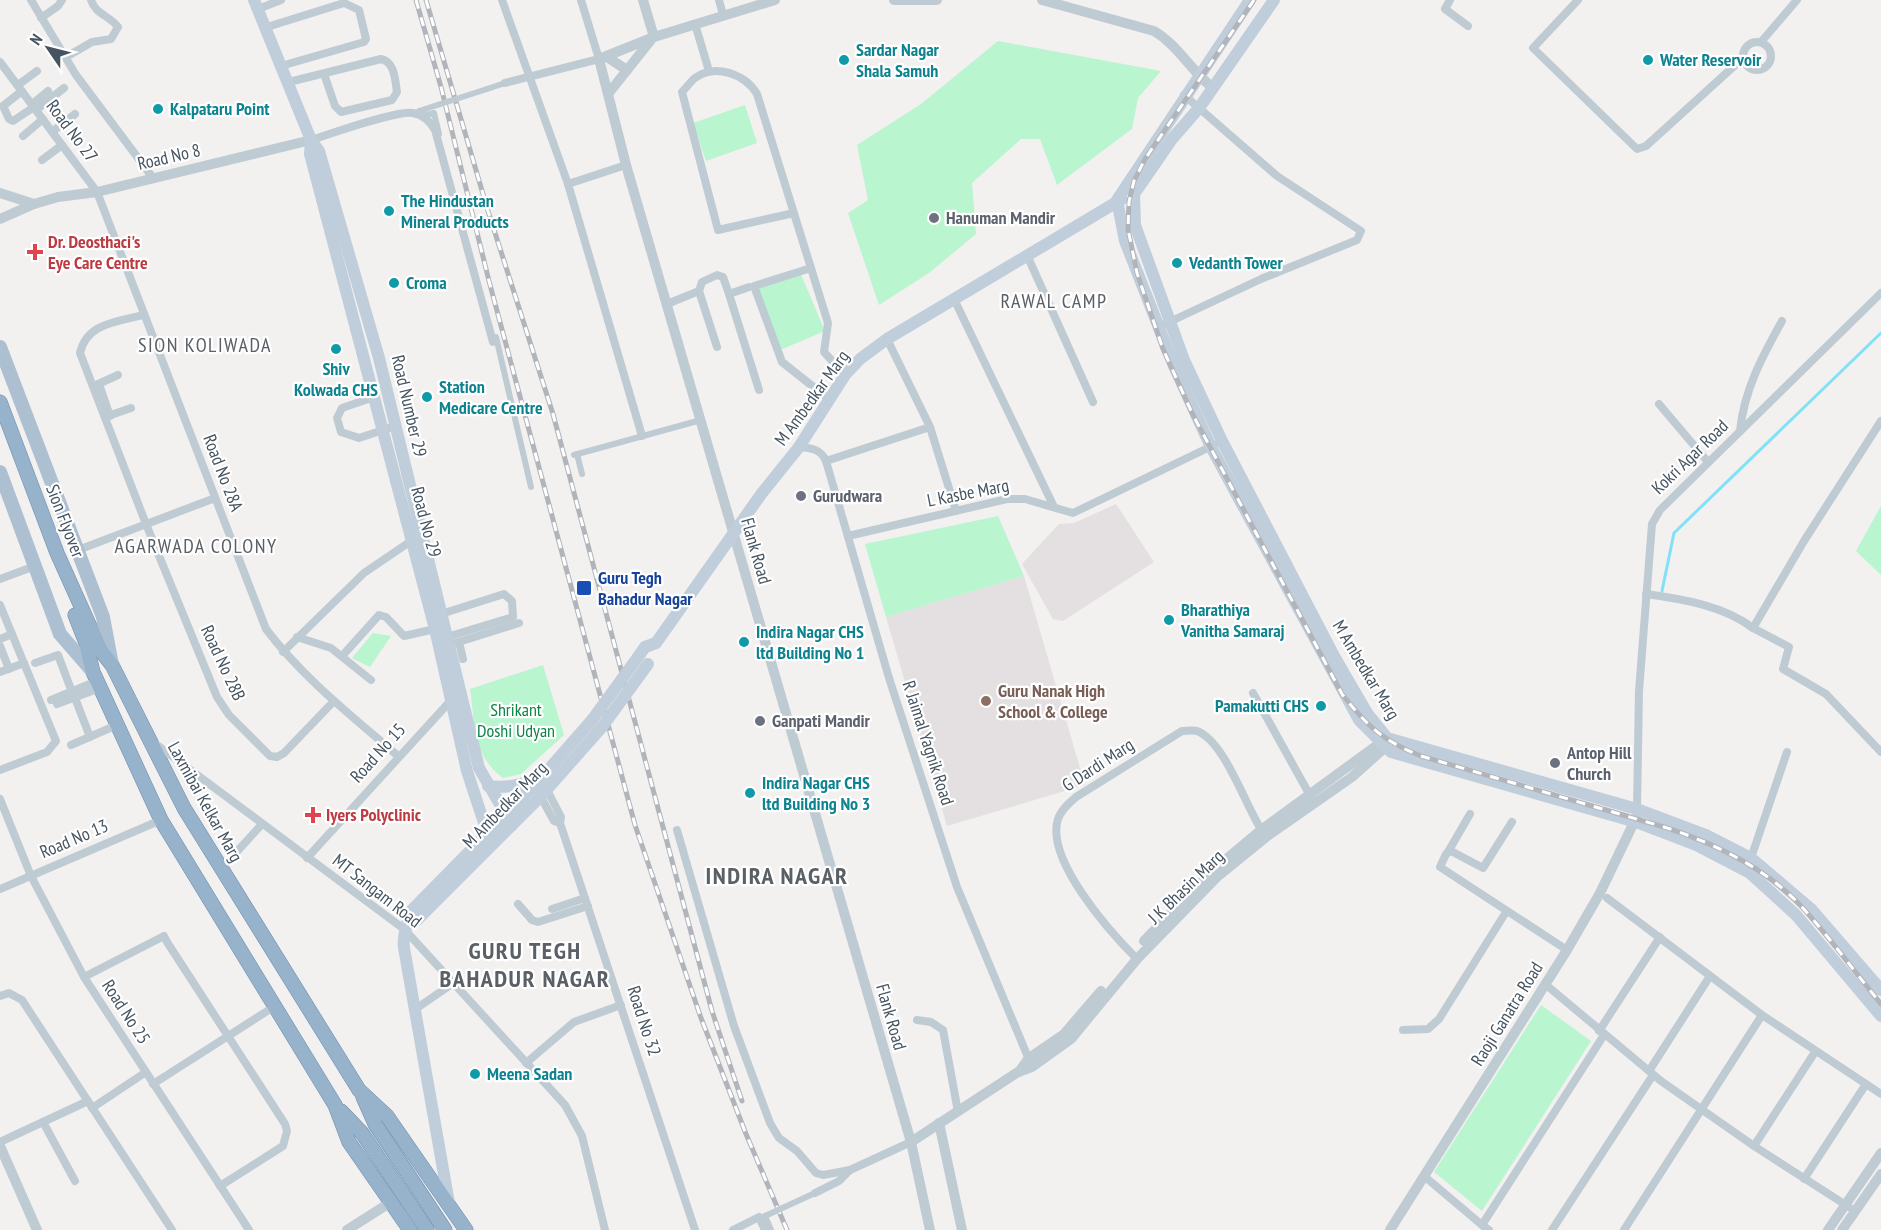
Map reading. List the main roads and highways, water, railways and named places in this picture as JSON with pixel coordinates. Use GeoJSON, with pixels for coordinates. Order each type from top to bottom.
{"type":"FeatureCollection","features":[{"type":"Feature","properties":{"kind":"highway","name":"Sion Flyover"},"geometry":{"type":"LineString","coordinates":[[0,402],[57,553],[89,654]]}},
{"type":"Feature","properties":{"kind":"highway","name":"Sion Flyover"},"geometry":{"type":"LineString","coordinates":[[0,423],[89,654]]}},
{"type":"Feature","properties":{"kind":"highway"},"geometry":{"type":"LineString","coordinates":[[89,654],[113,667],[96,680]]}},
{"type":"Feature","properties":{"kind":"highway"},"geometry":{"type":"LineString","coordinates":[[89,654],[96,680],[160,820],[335,1105],[349,1142],[410,1230]]}},
{"type":"Feature","properties":{"kind":"highway","name":"Laxmibai Kelkar Marg"},"geometry":{"type":"LineString","coordinates":[[113,667],[184,808],[359,1090],[387,1116],[466,1230]]}},
{"type":"Feature","properties":{"kind":"highway"},"geometry":{"type":"LineString","coordinates":[[359,1090],[375,1124],[445,1230]]}},
{"type":"Feature","properties":{"kind":"highway"},"geometry":{"type":"LineString","coordinates":[[335,1105],[362,1133],[427,1230]]}},
{"type":"Feature","properties":{"kind":"main road"},"geometry":{"type":"LineString","coordinates":[[1164,324],[1125,241],[1117,200],[1184,95],[1250,0]]}},
{"type":"Feature","properties":{"kind":"main road"},"geometry":{"type":"LineString","coordinates":[[1117,200],[1134,194],[1172,139],[1199,108],[1274,0]]}},
{"type":"Feature","properties":{"kind":"main road","name":"Road Number 29"},"geometry":{"type":"LineString","coordinates":[[256,4],[311,140],[319,151],[379,358],[417,538],[451,641],[456,696],[479,768],[508,820]]}},
{"type":"Feature","properties":{"kind":"main road","name":"Road No 29"},"geometry":{"type":"LineString","coordinates":[[311,140],[309,154],[383,431],[417,538],[435,629],[456,696],[467,771],[491,837]]}},
{"type":"Feature","properties":{"kind":"main road","name":"M Ambedkar Marg"},"geometry":{"type":"LineString","coordinates":[[1134,194],[1135,225],[1164,324],[1184,360],[1217,444],[1334,656],[1386,742],[1637,809],[1706,835],[1751,858],[1811,909],[1881,990]]}},
{"type":"Feature","properties":{"kind":"main road","name":"M Ambedkar Marg"},"geometry":{"type":"LineString","coordinates":[[449,1203],[404,948],[409,913],[541,787],[597,724],[643,661],[645,647],[656,643],[762,493],[799,447],[846,375],[860,359],[887,339],[1117,200]]}},
{"type":"Feature","properties":{"kind":"main road","name":"Laxmibai Kelkar Marg"},"geometry":{"type":"LineString","coordinates":[[0,347],[103,617],[113,667]]}},
{"type":"Feature","properties":{"kind":"main road"},"geometry":{"type":"LineString","coordinates":[[0,472],[60,634],[89,654]]}},
{"type":"Feature","properties":{"kind":"main road"},"geometry":{"type":"LineString","coordinates":[[1386,742],[1409,759],[1636,822],[1696,844],[1749,873],[1796,915],[1881,1016]]}},
{"type":"Feature","properties":{"kind":"main road"},"geometry":{"type":"LineString","coordinates":[[488,786],[541,787]]}},
{"type":"Feature","properties":{"kind":"main road"},"geometry":{"type":"LineString","coordinates":[[1831,955],[1843,945]]}},
{"type":"Feature","properties":{"kind":"waterway"},"geometry":{"type":"LineString","coordinates":[[1662,591],[1674,533],[1881,333]]}},
{"type":"Feature","properties":{"kind":"railway"},"geometry":{"type":"LineString","coordinates":[[416,0],[441,87],[489,281],[635,825],[701,1018],[746,1134],[787,1230]]}},
{"type":"Feature","properties":{"kind":"railway"},"geometry":{"type":"LineString","coordinates":[[426,0],[488,211],[553,414],[712,1011],[742,1101]]}},
{"type":"Feature","properties":{"kind":"railway"},"geometry":{"type":"LineString","coordinates":[[1254,0],[1145,159],[1134,181],[1129,202],[1128,229],[1137,273],[1163,349],[1193,415],[1342,694],[1377,731],[1396,744],[1421,756],[1664,827],[1738,858],[1772,880],[1802,907],[1881,1004]]}},
{"type":"Feature","properties":{"kind":"place","name":"Sardar Nagar Shala Samuh"},"geometry":{"type":"Point","coordinates":[844,60]}},
{"type":"Feature","properties":{"kind":"place","name":"Water Reservoir"},"geometry":{"type":"Point","coordinates":[1648,60]}},
{"type":"Feature","properties":{"kind":"place","name":"Kalpataru Point"},"geometry":{"type":"Point","coordinates":[158,109]}},
{"type":"Feature","properties":{"kind":"place","name":"The Hindustan Mineral Products"},"geometry":{"type":"Point","coordinates":[389,211]}},
{"type":"Feature","properties":{"kind":"place","name":"Hanuman Mandir"},"geometry":{"type":"Point","coordinates":[934,218]}},
{"type":"Feature","properties":{"kind":"place","name":"Dr. Deosthaci's Eye Care Centre"},"geometry":{"type":"Point","coordinates":[35,252]}},
{"type":"Feature","properties":{"kind":"place","name":"Vedanth Tower"},"geometry":{"type":"Point","coordinates":[1177,263]}},
{"type":"Feature","properties":{"kind":"place","name":"Croma"},"geometry":{"type":"Point","coordinates":[394,283]}},
{"type":"Feature","properties":{"kind":"place","name":"Shiv Kolwada CHS"},"geometry":{"type":"Point","coordinates":[336,349]}},
{"type":"Feature","properties":{"kind":"place","name":"Station Medicare Centre"},"geometry":{"type":"Point","coordinates":[427,397]}},
{"type":"Feature","properties":{"kind":"place","name":"Gurudwara"},"geometry":{"type":"Point","coordinates":[801,496]}},
{"type":"Feature","properties":{"kind":"place","name":"Guru Tegh Bahadur Nagar"},"geometry":{"type":"Point","coordinates":[584,588]}},
{"type":"Feature","properties":{"kind":"place","name":"Bharathiya Vanitha Samaraj"},"geometry":{"type":"Point","coordinates":[1169,620]}},
{"type":"Feature","properties":{"kind":"place","name":"Indira Nagar CHS ltd Building No 1"},"geometry":{"type":"Point","coordinates":[744,642]}},
{"type":"Feature","properties":{"kind":"place","name":"Guru Nanak High School & College"},"geometry":{"type":"Point","coordinates":[986,701]}},
{"type":"Feature","properties":{"kind":"place","name":"Pamakutti CHS"},"geometry":{"type":"Point","coordinates":[1321,706]}},
{"type":"Feature","properties":{"kind":"place","name":"Ganpati Mandir"},"geometry":{"type":"Point","coordinates":[760,721]}},
{"type":"Feature","properties":{"kind":"place","name":"Antop Hill Church"},"geometry":{"type":"Point","coordinates":[1555,763]}},
{"type":"Feature","properties":{"kind":"place","name":"Indira Nagar CHS ltd Building No 3"},"geometry":{"type":"Point","coordinates":[750,793]}},
{"type":"Feature","properties":{"kind":"place","name":"Iyers Polyclinic"},"geometry":{"type":"Point","coordinates":[313,815]}},
{"type":"Feature","properties":{"kind":"place","name":"Meena Sadan"},"geometry":{"type":"Point","coordinates":[475,1074]}},
{"type":"Feature","properties":{"kind":"district","name":"RAWAL CAMP"},"geometry":{"type":"Point","coordinates":[1054,301]}},
{"type":"Feature","properties":{"kind":"district","name":"SION KOLIWADA"},"geometry":{"type":"Point","coordinates":[205,345]}},
{"type":"Feature","properties":{"kind":"district","name":"AGARWADA COLONY"},"geometry":{"type":"Point","coordinates":[196,546]}},
{"type":"Feature","properties":{"kind":"district","name":"INDIRA NAGAR"},"geometry":{"type":"Point","coordinates":[777,876]}},
{"type":"Feature","properties":{"kind":"district","name":"GURU TEGH BAHADUR NAGAR"},"geometry":{"type":"Point","coordinates":[525,965]}},
{"type":"Feature","properties":{"kind":"park label","name":"Shrikant Doshi Udyan"},"geometry":{"type":"Point","coordinates":[516,720]}}]}
